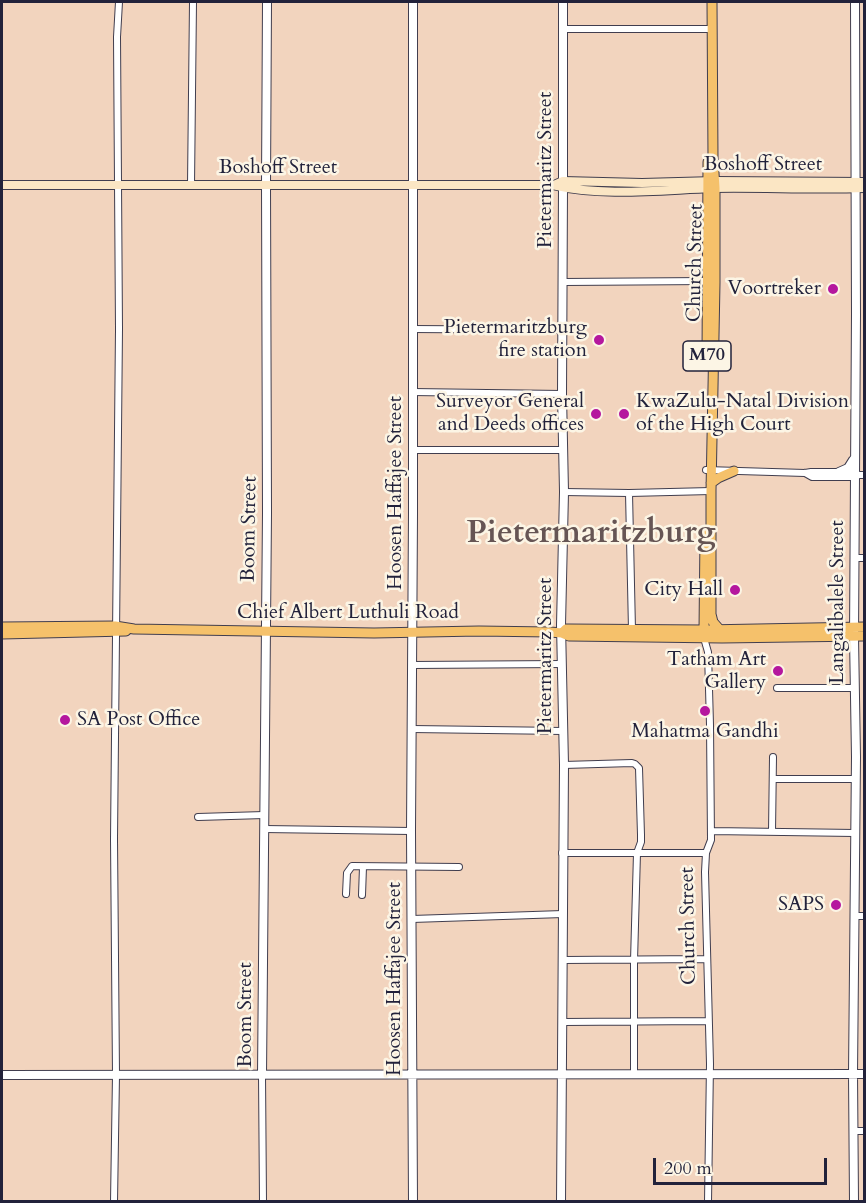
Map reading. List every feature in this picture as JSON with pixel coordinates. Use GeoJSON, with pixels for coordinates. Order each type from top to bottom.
{"type":"FeatureCollection","features":[{"type":"Feature","properties":{"kind":"main road","name":"Church Street"},"geometry":{"type":"LineString","coordinates":[[707,2],[710,29]]}},
{"type":"Feature","properties":{"kind":"main road","name":"Church Street"},"geometry":{"type":"LineString","coordinates":[[709,470],[712,185],[710,29],[712,2]]}},
{"type":"Feature","properties":{"kind":"main road","name":"Boshoff Street"},"geometry":{"type":"LineString","coordinates":[[2,184],[560,185],[632,191],[712,185],[860,185]]}},
{"type":"Feature","properties":{"kind":"main road","name":"Church Street"},"geometry":{"type":"LineString","coordinates":[[707,635],[708,281],[712,185]]}},
{"type":"Feature","properties":{"kind":"main road"},"geometry":{"type":"LineString","coordinates":[[709,488],[718,478],[734,471]]}},
{"type":"Feature","properties":{"kind":"main road","name":"Church Street"},"geometry":{"type":"LineString","coordinates":[[709,488],[711,614],[713,622],[720,630]]}},
{"type":"Feature","properties":{"kind":"main road","name":"Chief Albert Luthuli Road"},"geometry":{"type":"LineString","coordinates":[[2,627],[266,632],[479,631],[562,633],[569,636],[854,632],[864,627]]}},
{"type":"Feature","properties":{"kind":"main road","name":"Chief Albert Luthuli Road"},"geometry":{"type":"LineString","coordinates":[[2,634],[115,629]]}},
{"type":"Feature","properties":{"kind":"main road","name":"Chief Albert Luthuli Road"},"geometry":{"type":"LineString","coordinates":[[562,633],[570,629],[707,635],[720,630],[854,632],[864,636]]}},
{"type":"Feature","properties":{"kind":"street"},"geometry":{"type":"LineString","coordinates":[[114,1202],[115,629],[119,329],[117,37],[119,2]]}},
{"type":"Feature","properties":{"kind":"street"},"geometry":{"type":"LineString","coordinates":[[191,185],[193,2]]}},
{"type":"Feature","properties":{"kind":"street","name":"Boom Street"},"geometry":{"type":"LineString","coordinates":[[263,1202],[267,2]]}},
{"type":"Feature","properties":{"kind":"street","name":"Hoosen Haffajee Street"},"geometry":{"type":"LineString","coordinates":[[413,2],[411,831],[413,1202]]}},
{"type":"Feature","properties":{"kind":"street","name":"Pietermaritz Street"},"geometry":{"type":"LineString","coordinates":[[561,1202],[564,492],[560,185],[563,2]]}},
{"type":"Feature","properties":{"kind":"street","name":"Langalibalele Street"},"geometry":{"type":"LineString","coordinates":[[854,1202],[854,632],[858,475],[854,459],[860,185],[855,2]]}},
{"type":"Feature","properties":{"kind":"street"},"geometry":{"type":"LineString","coordinates":[[563,29],[710,29]]}},
{"type":"Feature","properties":{"kind":"street"},"geometry":{"type":"LineString","coordinates":[[563,282],[708,281]]}},
{"type":"Feature","properties":{"kind":"street"},"geometry":{"type":"LineString","coordinates":[[412,329],[563,330]]}},
{"type":"Feature","properties":{"kind":"street"},"geometry":{"type":"LineString","coordinates":[[855,389],[864,389]]}},
{"type":"Feature","properties":{"kind":"street"},"geometry":{"type":"LineString","coordinates":[[412,392],[562,394]]}},
{"type":"Feature","properties":{"kind":"street"},"geometry":{"type":"LineString","coordinates":[[412,450],[562,450]]}},
{"type":"Feature","properties":{"kind":"street"},"geometry":{"type":"LineString","coordinates":[[839,472],[848,468],[854,459]]}},
{"type":"Feature","properties":{"kind":"street"},"geometry":{"type":"LineString","coordinates":[[709,470],[839,472],[858,475]]}},
{"type":"Feature","properties":{"kind":"street"},"geometry":{"type":"LineString","coordinates":[[805,473],[812,477],[858,475]]}},
{"type":"Feature","properties":{"kind":"street"},"geometry":{"type":"LineString","coordinates":[[564,492],[629,493],[709,488]]}},
{"type":"Feature","properties":{"kind":"street"},"geometry":{"type":"LineString","coordinates":[[629,493],[632,630]]}},
{"type":"Feature","properties":{"kind":"street"},"geometry":{"type":"LineString","coordinates":[[855,558],[864,558]]}},
{"type":"Feature","properties":{"kind":"street","name":"Church Street"},"geometry":{"type":"LineString","coordinates":[[707,635],[711,831],[711,840],[706,853],[710,1074],[708,1202]]}},
{"type":"Feature","properties":{"kind":"street"},"geometry":{"type":"LineString","coordinates":[[412,665],[562,664]]}},
{"type":"Feature","properties":{"kind":"street"},"geometry":{"type":"LineString","coordinates":[[777,688],[855,688]]}},
{"type":"Feature","properties":{"kind":"street"},"geometry":{"type":"LineString","coordinates":[[412,729],[563,731]]}},
{"type":"Feature","properties":{"kind":"street"},"geometry":{"type":"LineString","coordinates":[[772,832],[773,757]]}},
{"type":"Feature","properties":{"kind":"street"},"geometry":{"type":"LineString","coordinates":[[564,765],[632,763],[639,770],[641,842],[637,853],[634,1075]]}},
{"type":"Feature","properties":{"kind":"street"},"geometry":{"type":"LineString","coordinates":[[774,779],[855,779]]}},
{"type":"Feature","properties":{"kind":"street"},"geometry":{"type":"LineString","coordinates":[[198,817],[264,815]]}},
{"type":"Feature","properties":{"kind":"street"},"geometry":{"type":"LineString","coordinates":[[264,829],[411,831]]}},
{"type":"Feature","properties":{"kind":"street"},"geometry":{"type":"LineString","coordinates":[[711,831],[855,833]]}},
{"type":"Feature","properties":{"kind":"street"},"geometry":{"type":"LineString","coordinates":[[562,853],[706,853]]}},
{"type":"Feature","properties":{"kind":"street"},"geometry":{"type":"LineString","coordinates":[[346,894],[347,873],[352,866],[459,867]]}},
{"type":"Feature","properties":{"kind":"street"},"geometry":{"type":"LineString","coordinates":[[362,895],[363,867]]}},
{"type":"Feature","properties":{"kind":"street"},"geometry":{"type":"LineString","coordinates":[[412,919],[563,915]]}},
{"type":"Feature","properties":{"kind":"street"},"geometry":{"type":"LineString","coordinates":[[855,916],[864,916]]}},
{"type":"Feature","properties":{"kind":"street"},"geometry":{"type":"LineString","coordinates":[[563,960],[707,959]]}},
{"type":"Feature","properties":{"kind":"street"},"geometry":{"type":"LineString","coordinates":[[563,1022],[708,1021]]}},
{"type":"Feature","properties":{"kind":"street"},"geometry":{"type":"LineString","coordinates":[[2,1075],[864,1074]]}},
{"type":"Feature","properties":{"kind":"street"},"geometry":{"type":"LineString","coordinates":[[854,1131],[864,1131]]}},
{"type":"Feature","properties":{"kind":"shaded area"},"geometry":{"type":"Polygon","coordinates":[[[2,2],[864,2],[864,1201],[2,1201],[2,2]]]}},
{"type":"Feature","properties":{"kind":"place","name":"Voortreker"},"geometry":{"type":"Point","coordinates":[833,289]}},
{"type":"Feature","properties":{"kind":"place","name":"Pietermaritzburg fire station"},"geometry":{"type":"Point","coordinates":[599,340]}},
{"type":"Feature","properties":{"kind":"place","name":"Surveyor General and Deeds offices"},"geometry":{"type":"Point","coordinates":[596,414]}},
{"type":"Feature","properties":{"kind":"place","name":"KwaZulu-Natal Division of the High Court"},"geometry":{"type":"Point","coordinates":[624,414]}},
{"type":"Feature","properties":{"kind":"place","name":"City Hall"},"geometry":{"type":"Point","coordinates":[735,590]}},
{"type":"Feature","properties":{"kind":"place","name":"Tatham Art Gallery"},"geometry":{"type":"Point","coordinates":[778,671]}},
{"type":"Feature","properties":{"kind":"place","name":"Mahatma Gandhi"},"geometry":{"type":"Point","coordinates":[705,711]}},
{"type":"Feature","properties":{"kind":"place","name":"SA Post Office"},"geometry":{"type":"Point","coordinates":[65,720]}},
{"type":"Feature","properties":{"kind":"place","name":"SAPS"},"geometry":{"type":"Point","coordinates":[836,905]}},
{"type":"Feature","properties":{"kind":"district","name":"Pietermaritzburg"},"geometry":{"type":"Point","coordinates":[591,535]}}]}
